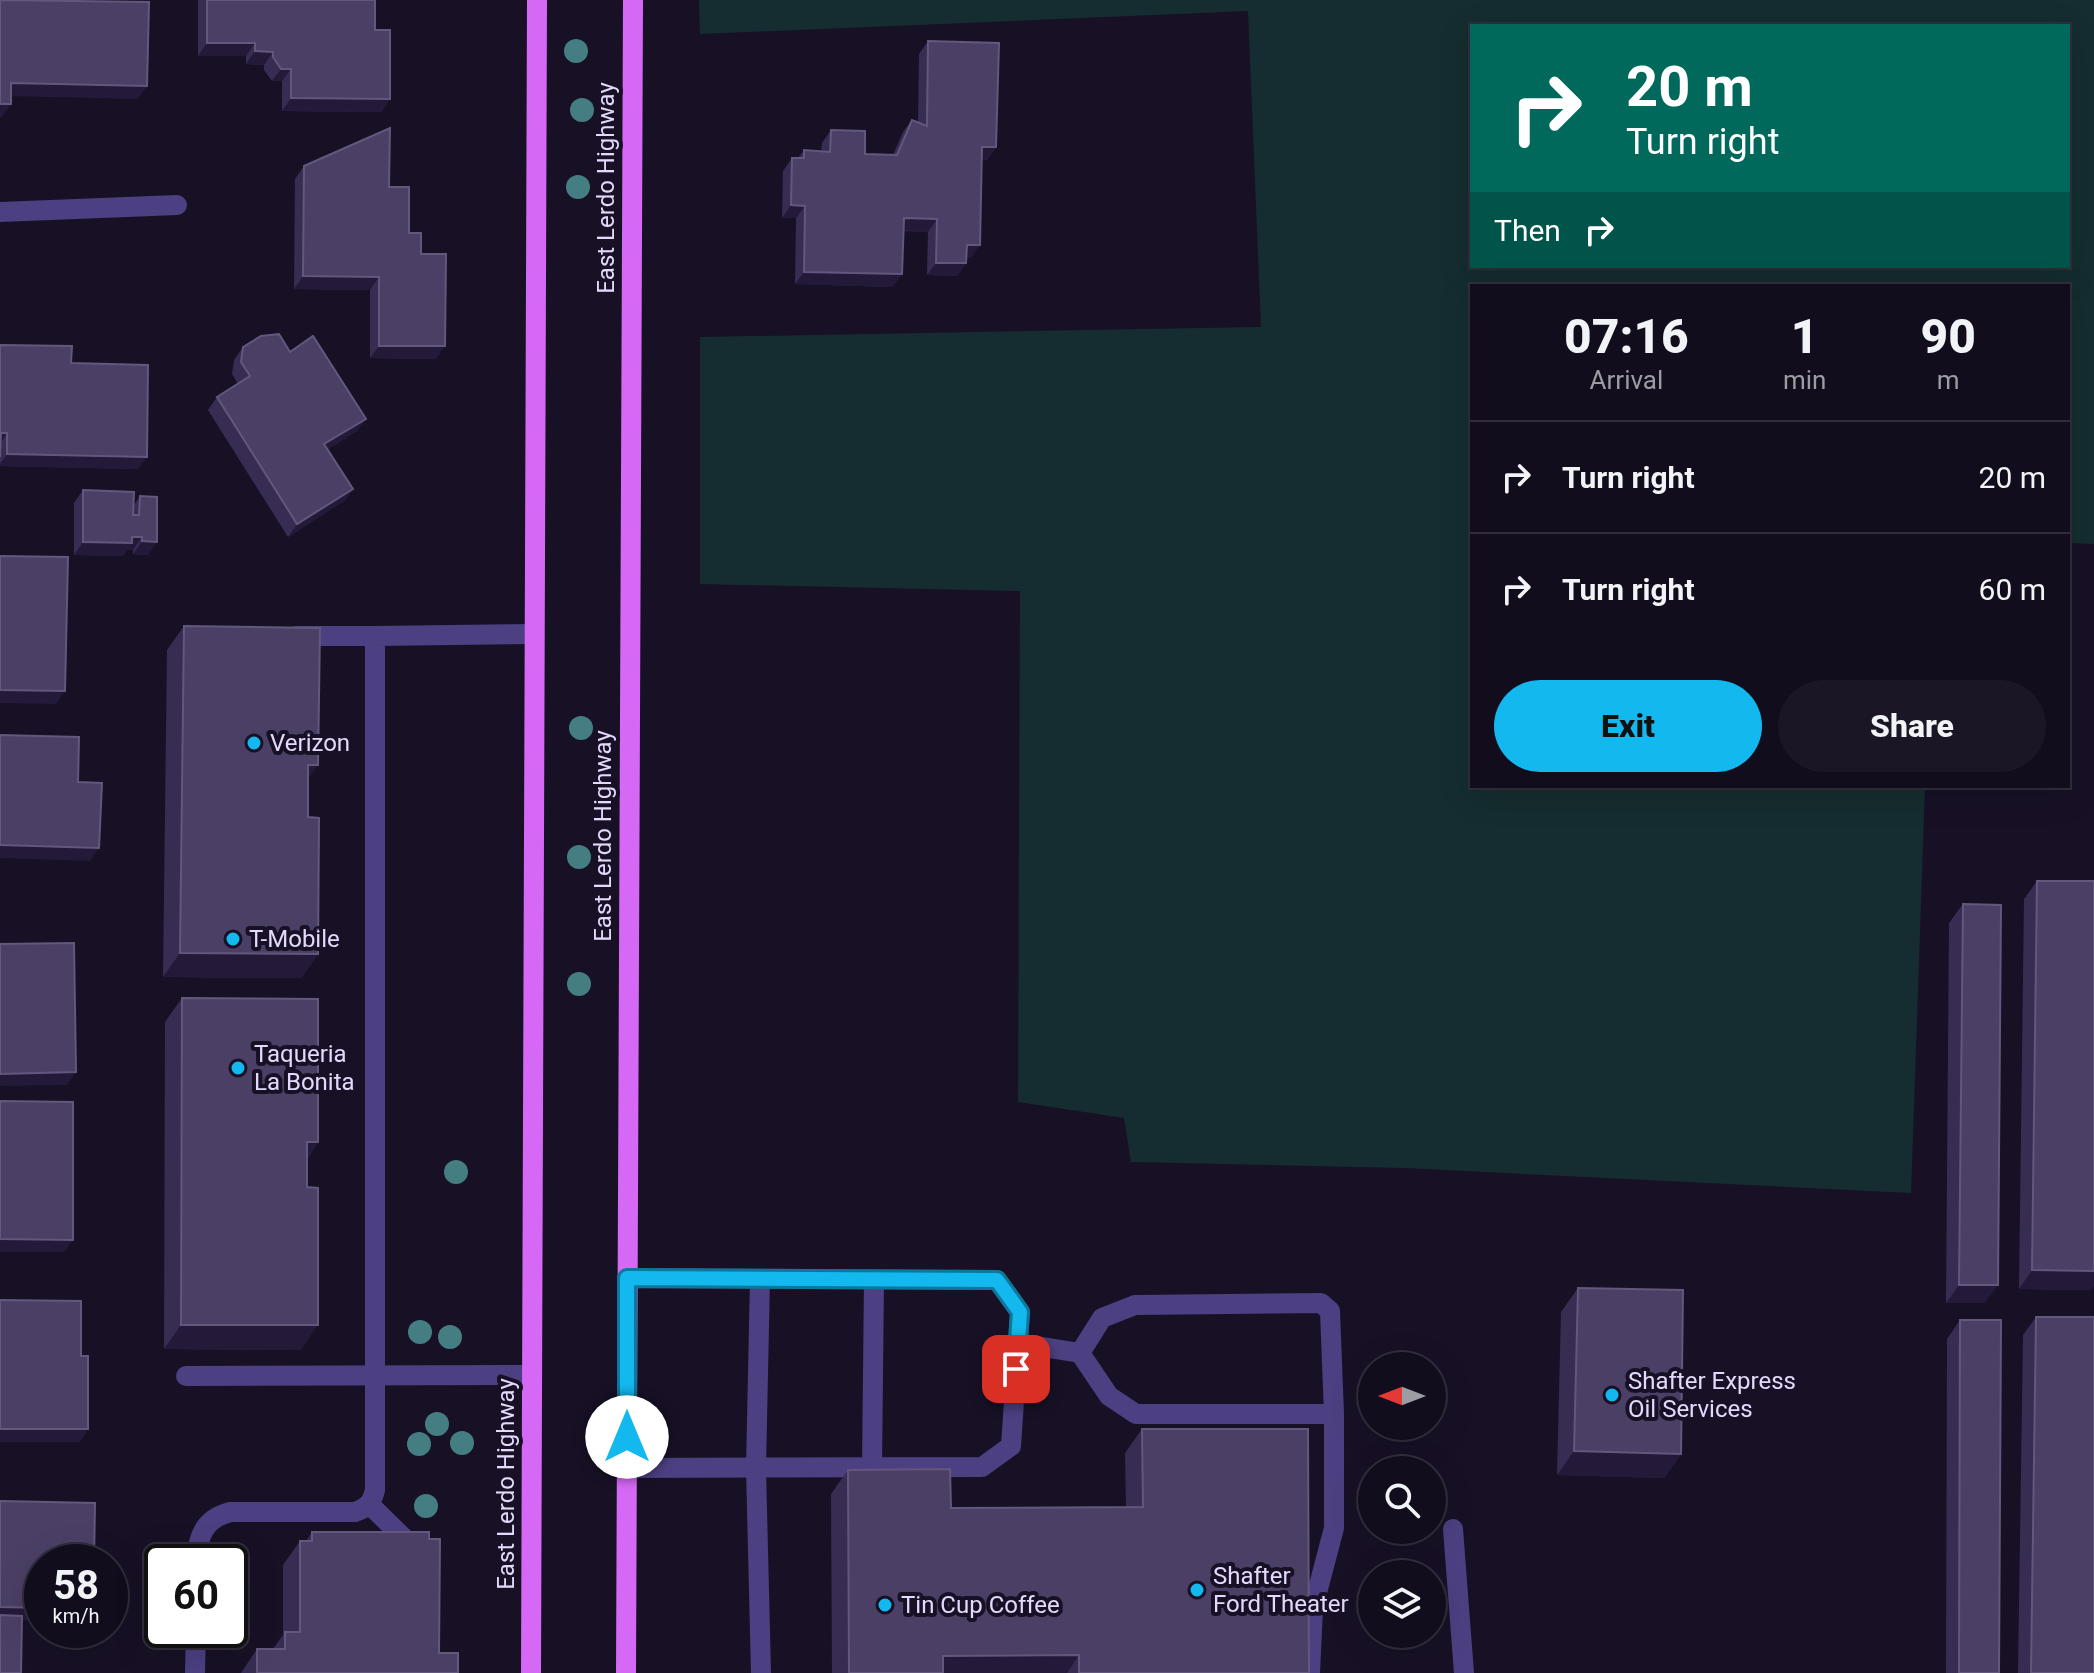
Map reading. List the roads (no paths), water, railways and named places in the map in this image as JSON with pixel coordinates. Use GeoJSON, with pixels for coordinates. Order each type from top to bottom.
{"type":"FeatureCollection","features":[{"type":"Feature","properties":{"kind":"main road","name":"East Lerdo Highway"},"geometry":{"type":"LineString","coordinates":[[531,1673],[537,0]]}},
{"type":"Feature","properties":{"kind":"main road","name":"East Lerdo Highway"},"geometry":{"type":"LineString","coordinates":[[626,1673],[633,0]]}},
{"type":"Feature","properties":{"kind":"street"},"geometry":{"type":"LineString","coordinates":[[0,212],[177,205]]}},
{"type":"Feature","properties":{"kind":"street"},"geometry":{"type":"LineString","coordinates":[[270,636],[534,634]]}},
{"type":"Feature","properties":{"kind":"street"},"geometry":{"type":"LineString","coordinates":[[199,1544],[201,1532],[209,1520],[218,1515],[230,1512],[355,1512],[365,1509],[375,1490],[375,636]]}},
{"type":"Feature","properties":{"kind":"street"},"geometry":{"type":"LineString","coordinates":[[626,1468],[982,1467],[1011,1446],[1020,1312],[997,1280],[627,1278]]}},
{"type":"Feature","properties":{"kind":"street"},"geometry":{"type":"LineString","coordinates":[[760,1279],[756,1468],[761,1673]]}},
{"type":"Feature","properties":{"kind":"street"},"geometry":{"type":"LineString","coordinates":[[872,1468],[874,1280]]}},
{"type":"Feature","properties":{"kind":"street"},"geometry":{"type":"LineString","coordinates":[[1080,1353],[1102,1318],[1135,1305],[1321,1303],[1330,1311],[1334,1528],[1313,1608],[1310,1673]]}},
{"type":"Feature","properties":{"kind":"street"},"geometry":{"type":"LineString","coordinates":[[1018,1343],[1080,1353],[1109,1396],[1136,1414],[1334,1414]]}},
{"type":"Feature","properties":{"kind":"street"},"geometry":{"type":"LineString","coordinates":[[186,1376],[532,1375]]}},
{"type":"Feature","properties":{"kind":"street"},"geometry":{"type":"LineString","coordinates":[[369,1504],[416,1550],[429,1571]]}},
{"type":"Feature","properties":{"kind":"street"},"geometry":{"type":"LineString","coordinates":[[1453,1529],[1464,1673]]}},
{"type":"Feature","properties":{"kind":"street"},"geometry":{"type":"LineString","coordinates":[[195,1673],[196,1648]]}},
{"type":"Feature","properties":{"kind":"place","name":"Verizon"},"geometry":{"type":"Point","coordinates":[254,743]}},
{"type":"Feature","properties":{"kind":"place","name":"T-Mobile"},"geometry":{"type":"Point","coordinates":[233,939]}},
{"type":"Feature","properties":{"kind":"place","name":"Taqueria La Bonita"},"geometry":{"type":"Point","coordinates":[238,1068]}},
{"type":"Feature","properties":{"kind":"place","name":"Shafter Express Oil Services"},"geometry":{"type":"Point","coordinates":[1612,1395]}},
{"type":"Feature","properties":{"kind":"place","name":"Shafter Ford Theater"},"geometry":{"type":"Point","coordinates":[1197,1590]}},
{"type":"Feature","properties":{"kind":"place","name":"Tin Cup Coffee"},"geometry":{"type":"Point","coordinates":[885,1605]}}]}
